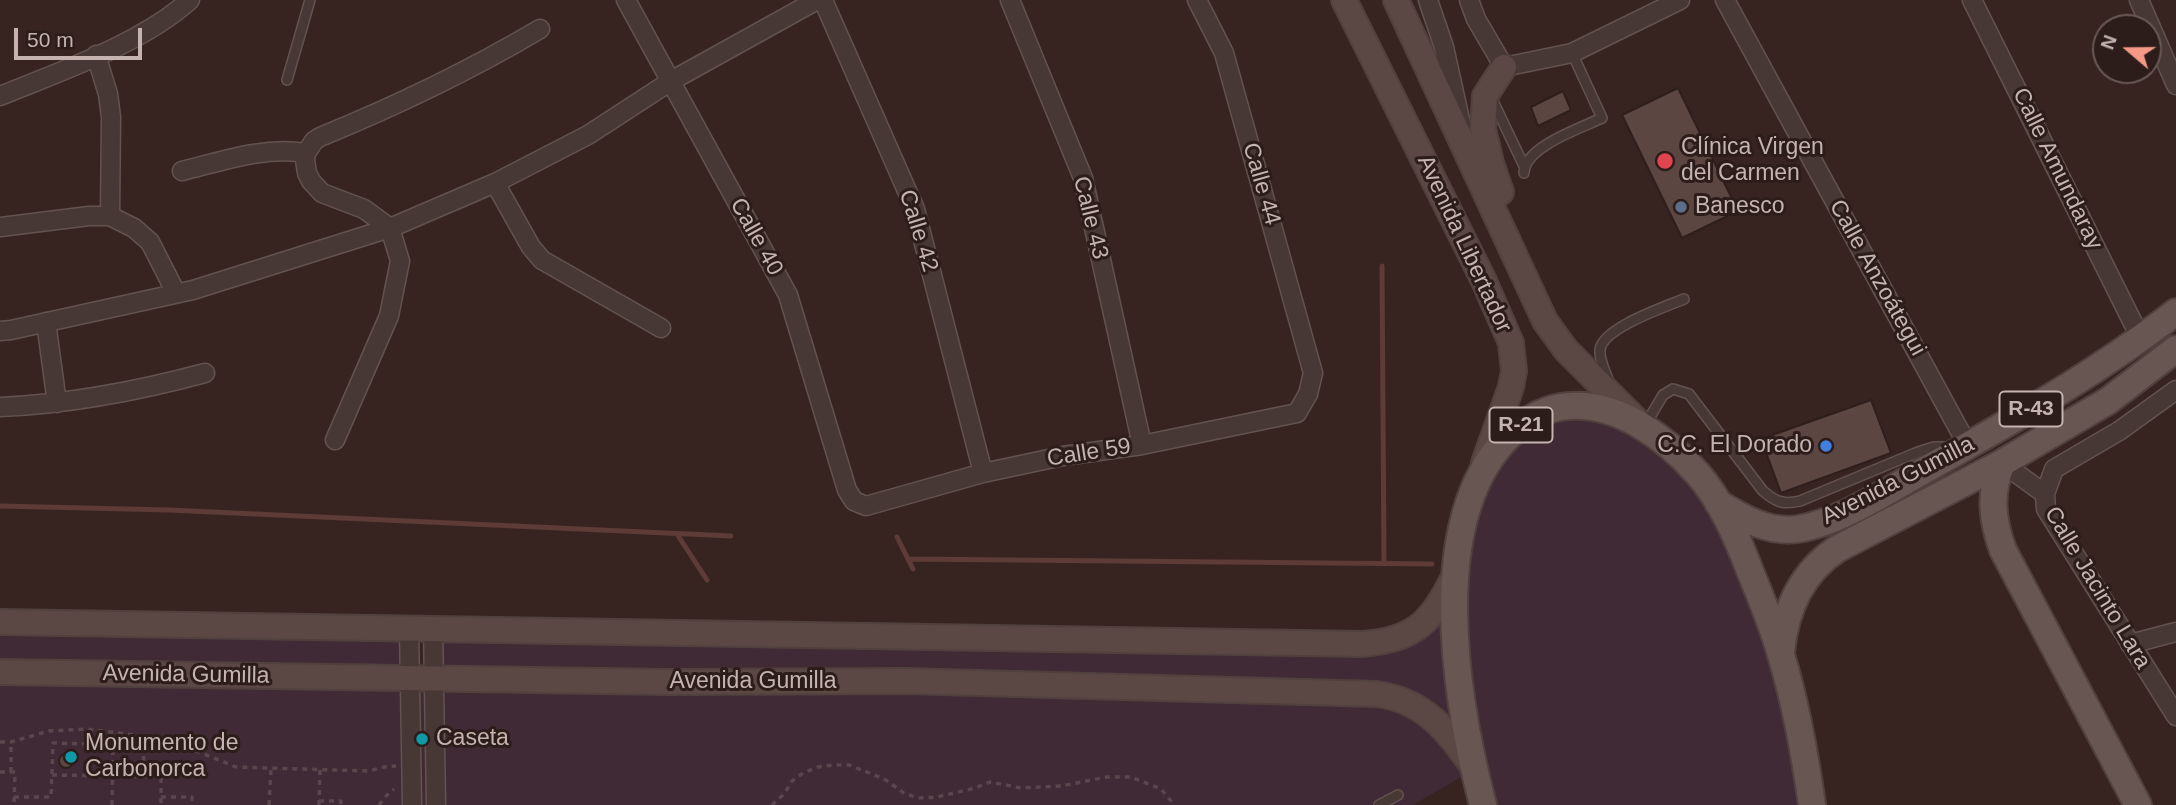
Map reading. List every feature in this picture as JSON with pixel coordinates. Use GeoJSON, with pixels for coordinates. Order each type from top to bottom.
{"type":"FeatureCollection","features":[{"type":"Feature","properties":{"kind":"main road","name":"Avenida Libertador"},"geometry":{"type":"LineString","coordinates":[[1344,0],[1484,281],[1511,344],[1514,371],[1511,387],[1470,498]]}},
{"type":"Feature","properties":{"kind":"main road","name":"Avenida Libertador"},"geometry":{"type":"LineString","coordinates":[[1396,0],[1545,321],[1577,362],[1643,428]]}},
{"type":"Feature","properties":{"kind":"main road"},"geometry":{"type":"LineString","coordinates":[[1504,67],[1485,96],[1483,129],[1491,163],[1514,227],[1525,276]]}},
{"type":"Feature","properties":{"kind":"main road","name":"Avenida Gumilla"},"geometry":{"type":"LineString","coordinates":[[1716,501],[1749,520],[1769,527],[1796,529],[1835,517],[1879,496],[2068,387],[2141,339],[2176,312]]}},
{"type":"Feature","properties":{"kind":"main road","name":"Avenida Gumilla"},"geometry":{"type":"LineString","coordinates":[[1781,653],[1783,629],[1796,595],[1813,568],[1825,557],[2002,463],[2108,401],[2176,349]]}},
{"type":"Feature","properties":{"kind":"main road","name":"R-21"},"geometry":{"type":"LineString","coordinates":[[1483,805],[1459,675],[1455,618],[1456,573],[1461,533],[1470,498],[1483,469],[1498,448],[1521,425],[1549,410],[1571,406],[1593,407],[1625,417],[1665,442],[1699,475],[1716,501],[1740,545],[1781,653],[1814,801]]}},
{"type":"Feature","properties":{"kind":"main road"},"geometry":{"type":"LineString","coordinates":[[2002,463],[1994,486],[1993,514],[2003,550],[2138,805]]}},
{"type":"Feature","properties":{"kind":"main road","name":"Avenida Gumilla"},"geometry":{"type":"LineString","coordinates":[[0,622],[1362,644],[1394,640],[1408,635],[1420,626],[1434,612],[1456,573]]}},
{"type":"Feature","properties":{"kind":"main road","name":"Avenida Gumilla"},"geometry":{"type":"LineString","coordinates":[[0,672],[667,682],[906,681],[1377,694],[1401,700],[1426,712],[1440,724],[1475,769]]}},
{"type":"Feature","properties":{"kind":"street"},"geometry":{"type":"LineString","coordinates":[[0,96],[96,55],[144,31],[190,0]]}},
{"type":"Feature","properties":{"kind":"street","name":"Calle 40"},"geometry":{"type":"LineString","coordinates":[[626,0],[788,295],[847,490]]}},
{"type":"Feature","properties":{"kind":"street"},"geometry":{"type":"LineString","coordinates":[[0,331],[176,293],[390,228],[495,183],[588,135],[671,81],[817,0]]}},
{"type":"Feature","properties":{"kind":"street","name":"Calle 42"},"geometry":{"type":"LineString","coordinates":[[823,0],[915,209],[983,473]]}},
{"type":"Feature","properties":{"kind":"street","name":"Calle 43"},"geometry":{"type":"LineString","coordinates":[[1010,0],[1083,178],[1142,445]]}},
{"type":"Feature","properties":{"kind":"street","name":"Calle 44"},"geometry":{"type":"LineString","coordinates":[[1197,0],[1224,53],[1313,373]]}},
{"type":"Feature","properties":{"kind":"street","name":"Avenida Libertador"},"geometry":{"type":"LineString","coordinates":[[1428,0],[1444,47],[1466,148]]}},
{"type":"Feature","properties":{"kind":"street"},"geometry":{"type":"LineString","coordinates":[[1469,0],[1476,19],[1504,67],[1572,53],[1680,0]]}},
{"type":"Feature","properties":{"kind":"street","name":"Calle Anzoátegui"},"geometry":{"type":"LineString","coordinates":[[1725,0],[1968,446]]}},
{"type":"Feature","properties":{"kind":"street","name":"Calle Amundaray"},"geometry":{"type":"LineString","coordinates":[[1972,0],[2141,339]]}},
{"type":"Feature","properties":{"kind":"street"},"geometry":{"type":"LineString","coordinates":[[2139,0],[2176,85]]}},
{"type":"Feature","properties":{"kind":"street"},"geometry":{"type":"LineString","coordinates":[[335,440],[389,316],[400,261],[390,228],[364,209],[330,197],[316,188],[307,173],[306,153],[320,137],[425,91],[489,59],[540,29]]}},
{"type":"Feature","properties":{"kind":"street"},"geometry":{"type":"LineString","coordinates":[[96,55],[108,94],[110,216]]}},
{"type":"Feature","properties":{"kind":"street"},"geometry":{"type":"LineString","coordinates":[[182,171],[267,152],[287,150],[306,153]]}},
{"type":"Feature","properties":{"kind":"street"},"geometry":{"type":"LineString","coordinates":[[495,183],[531,247],[542,260],[661,328]]}},
{"type":"Feature","properties":{"kind":"street"},"geometry":{"type":"LineString","coordinates":[[0,227],[110,216],[134,228],[150,242],[176,293]]}},
{"type":"Feature","properties":{"kind":"street"},"geometry":{"type":"LineString","coordinates":[[46,323],[57,403]]}},
{"type":"Feature","properties":{"kind":"street"},"geometry":{"type":"LineString","coordinates":[[0,407],[57,403],[148,389],[205,373]]}},
{"type":"Feature","properties":{"kind":"street","name":"Calle 59"},"geometry":{"type":"LineString","coordinates":[[847,490],[854,501],[866,506],[983,473],[1063,456],[1142,445],[1297,413],[1308,394],[1313,373]]}},
{"type":"Feature","properties":{"kind":"street"},"geometry":{"type":"LineString","coordinates":[[2002,463],[2045,494],[2054,470],[2119,431],[2176,390]]}},
{"type":"Feature","properties":{"kind":"street","name":"Calle Jacinto Lara"},"geometry":{"type":"LineString","coordinates":[[2045,494],[2046,509],[2176,716]]}},
{"type":"Feature","properties":{"kind":"street"},"geometry":{"type":"LineString","coordinates":[[409,628],[422,679],[436,805]]}},
{"type":"Feature","properties":{"kind":"street"},"geometry":{"type":"LineString","coordinates":[[412,805],[422,679],[433,628]]}},
{"type":"Feature","properties":{"kind":"street"},"geometry":{"type":"LineString","coordinates":[[2130,644],[2176,632]]}},
{"type":"Feature","properties":{"kind":"lane"},"geometry":{"type":"LineString","coordinates":[[287,80],[310,0]]}},
{"type":"Feature","properties":{"kind":"lane"},"geometry":{"type":"LineString","coordinates":[[1488,91],[1524,169],[1538,149],[1602,118],[1572,53]]}},
{"type":"Feature","properties":{"kind":"lane"},"geometry":{"type":"LineString","coordinates":[[1615,398],[1601,358],[1600,349],[1604,340],[1639,317],[1684,299]]}},
{"type":"Feature","properties":{"kind":"lane"},"geometry":{"type":"LineString","coordinates":[[1643,428],[1663,395],[1673,389],[1689,394],[1763,491],[1774,501],[1786,504],[1800,501],[1918,452],[1934,447],[1968,446]]}},
{"type":"Feature","properties":{"kind":"lane"},"geometry":{"type":"LineString","coordinates":[[1379,805],[1398,794]]}},
{"type":"Feature","properties":{"kind":"path"},"geometry":{"type":"LineString","coordinates":[[0,742],[67,729],[150,736],[180,744],[236,767],[369,771],[398,766]]}},
{"type":"Feature","properties":{"kind":"path"},"geometry":{"type":"LineString","coordinates":[[11,742],[11,772]]}},
{"type":"Feature","properties":{"kind":"path"},"geometry":{"type":"LineString","coordinates":[[14,797],[51,797],[53,743],[89,744],[88,776]]}},
{"type":"Feature","properties":{"kind":"path"},"geometry":{"type":"LineString","coordinates":[[112,805],[113,746],[144,746],[144,777]]}},
{"type":"Feature","properties":{"kind":"path"},"geometry":{"type":"LineString","coordinates":[[772,805],[784,794],[792,781],[803,773],[818,767],[849,765],[886,780],[905,794],[920,798],[937,797],[990,782],[1021,788],[1131,777],[1154,785],[1167,795],[1172,805]]}},
{"type":"Feature","properties":{"kind":"path"},"geometry":{"type":"LineString","coordinates":[[270,805],[271,769]]}},
{"type":"Feature","properties":{"kind":"path"},"geometry":{"type":"LineString","coordinates":[[320,770],[319,803],[341,801],[341,805]]}},
{"type":"Feature","properties":{"kind":"path"},"geometry":{"type":"LineString","coordinates":[[0,772],[15,772],[14,805]]}},
{"type":"Feature","properties":{"kind":"path"},"geometry":{"type":"LineString","coordinates":[[52,775],[161,777],[161,805]]}},
{"type":"Feature","properties":{"kind":"path"},"geometry":{"type":"LineString","coordinates":[[379,805],[398,786]]}},
{"type":"Feature","properties":{"kind":"path"},"geometry":{"type":"LineString","coordinates":[[43,805],[44,797]]}},
{"type":"Feature","properties":{"kind":"path"},"geometry":{"type":"LineString","coordinates":[[161,797],[192,797],[192,805]]}},
{"type":"Feature","properties":{"kind":"shaded area"},"geometry":{"type":"Polygon","coordinates":[[[1606,416],[1695,478],[1767,626],[1808,805],[1488,805],[1461,645],[1474,500],[1538,420],[1606,416]]]}},
{"type":"Feature","properties":{"kind":"shaded area"},"geometry":{"type":"Polygon","coordinates":[[[1444,602],[1466,742],[1415,702],[435,677],[435,630],[1363,647],[1444,602]]]}},
{"type":"Feature","properties":{"kind":"shaded area"},"geometry":{"type":"Polygon","coordinates":[[[0,624],[407,630],[408,677],[0,669],[0,624]]]}},
{"type":"Feature","properties":{"kind":"shaded area"},"geometry":{"type":"Polygon","coordinates":[[[0,672],[1389,696],[1475,769],[1413,805],[0,805],[0,672]]]}},
{"type":"Feature","properties":{"kind":"building"},"geometry":{"type":"Polygon","coordinates":[[[1678,88],[1738,211],[1682,238],[1622,115],[1678,88]]]}},
{"type":"Feature","properties":{"kind":"building"},"geometry":{"type":"Polygon","coordinates":[[[1563,91],[1571,110],[1538,126],[1531,107],[1563,91]]]}},
{"type":"Feature","properties":{"kind":"building","name":"C.C. El Dorado"},"geometry":{"type":"Polygon","coordinates":[[[1871,400],[1891,453],[1781,493],[1761,439],[1871,400]]]}},
{"type":"Feature","properties":{"kind":"building"},"geometry":{"type":"Polygon","coordinates":[[[63,754],[69,754],[73,761],[69,768],[63,768],[59,764],[59,758],[63,754]]]}},
{"type":"Feature","properties":{"kind":"waterway"},"geometry":{"type":"LineString","coordinates":[[1382,266],[1384,563]]}},
{"type":"Feature","properties":{"kind":"waterway"},"geometry":{"type":"LineString","coordinates":[[0,506],[169,510],[731,536]]}},
{"type":"Feature","properties":{"kind":"waterway"},"geometry":{"type":"LineString","coordinates":[[677,534],[707,580]]}},
{"type":"Feature","properties":{"kind":"waterway"},"geometry":{"type":"LineString","coordinates":[[897,537],[913,569]]}},
{"type":"Feature","properties":{"kind":"waterway"},"geometry":{"type":"LineString","coordinates":[[908,559],[1432,564]]}},
{"type":"Feature","properties":{"kind":"place","name":"Clínica Virgen del Carmen"},"geometry":{"type":"Point","coordinates":[1665,161]}},
{"type":"Feature","properties":{"kind":"place","name":"Banesco"},"geometry":{"type":"Point","coordinates":[1681,207]}},
{"type":"Feature","properties":{"kind":"place","name":"C.C. El Dorado"},"geometry":{"type":"Point","coordinates":[1826,446]}},
{"type":"Feature","properties":{"kind":"place","name":"Caseta"},"geometry":{"type":"Point","coordinates":[422,739]}},
{"type":"Feature","properties":{"kind":"place","name":"Monumento de Carbonorca"},"geometry":{"type":"Point","coordinates":[71,757]}}]}
